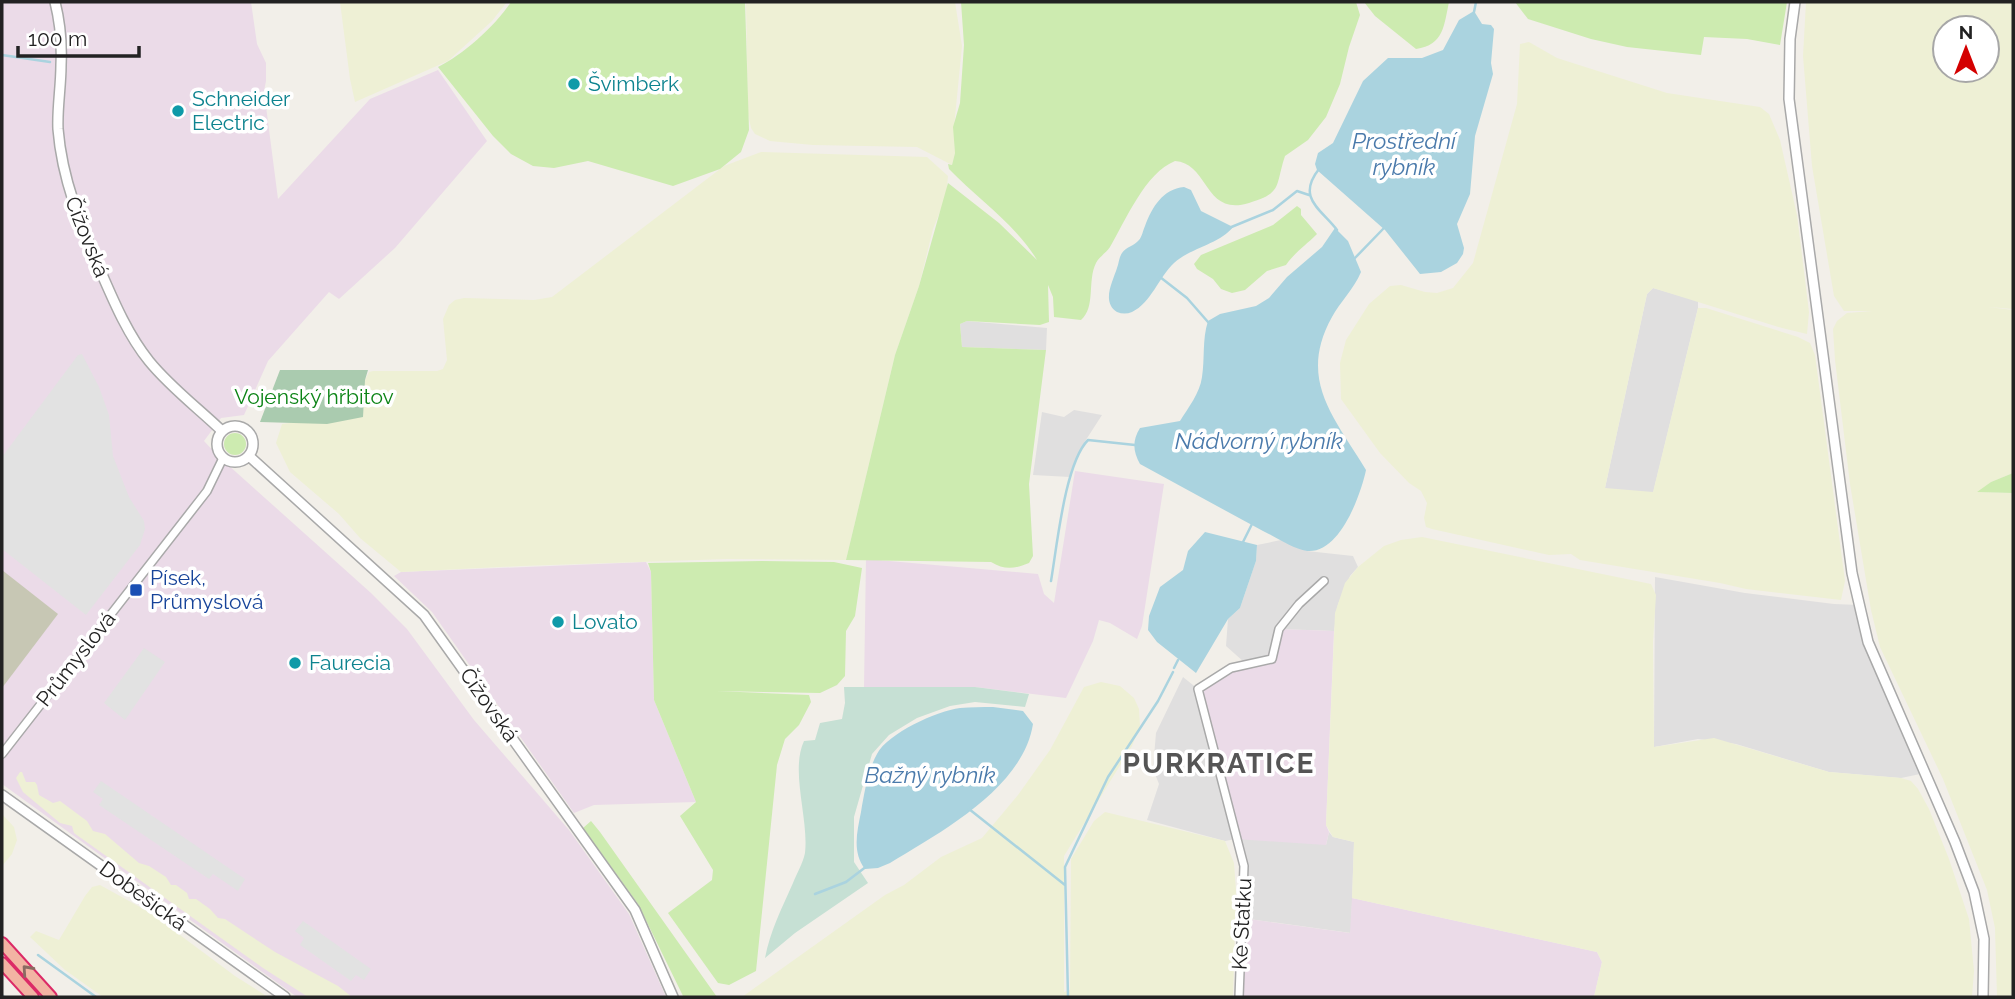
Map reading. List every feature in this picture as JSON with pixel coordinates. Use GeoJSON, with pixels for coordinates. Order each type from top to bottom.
{"type":"FeatureCollection","features":[{"type":"Feature","properties":{"kind":"highway"},"geometry":{"type":"LineString","coordinates":[[2,943],[51,997]]}},
{"type":"Feature","properties":{"kind":"highway"},"geometry":{"type":"LineString","coordinates":[[2,963],[33,997]]}},
{"type":"Feature","properties":{"kind":"street","name":"Čížovská"},"geometry":{"type":"LineString","coordinates":[[55,2],[61,37],[58,126],[61,158],[68,190],[82,228],[109,291],[143,353],[169,382],[222,431]]}},
{"type":"Feature","properties":{"kind":"street"},"geometry":{"type":"LineString","coordinates":[[1795,2],[1790,39],[1789,99],[1852,573],[1868,642],[1974,892],[1984,939],[1983,997]]}},
{"type":"Feature","properties":{"kind":"street"},"geometry":{"type":"LineString","coordinates":[[236,426],[248,431],[253,441],[249,456],[239,462],[223,458],[216,445],[222,431],[236,426]]}},
{"type":"Feature","properties":{"kind":"street","name":"Čížovská"},"geometry":{"type":"LineString","coordinates":[[249,456],[424,615],[635,910],[673,997]]}},
{"type":"Feature","properties":{"kind":"street","name":"Průmyslová"},"geometry":{"type":"LineString","coordinates":[[2,754],[207,491],[223,458]]}},
{"type":"Feature","properties":{"kind":"street","name":"Ke Statku"},"geometry":{"type":"LineString","coordinates":[[1239,997],[1244,866],[1198,689],[1231,668],[1272,659],[1279,629],[1324,581]]}},
{"type":"Feature","properties":{"kind":"street","name":"Dobešická"},"geometry":{"type":"LineString","coordinates":[[2,795],[285,997]]}},
{"type":"Feature","properties":{"kind":"shaded area"},"geometry":{"type":"Polygon","coordinates":[[[2,2],[251,2],[257,44],[266,63],[264,91],[278,199],[370,99],[438,70],[487,141],[395,248],[339,299],[329,292],[268,361],[244,415],[221,418],[204,441],[407,629],[474,720],[569,830],[629,914],[666,997],[297,997],[2,784],[2,2]]]}},
{"type":"Feature","properties":{"kind":"shaded area"},"geometry":{"type":"Polygon","coordinates":[[[340,2],[507,2],[492,21],[448,61],[355,102],[340,2]]]}},
{"type":"Feature","properties":{"kind":"shaded area"},"geometry":{"type":"Polygon","coordinates":[[[746,2],[955,2],[962,46],[952,165],[917,147],[813,145],[770,141],[755,134],[748,114],[746,2]]]}},
{"type":"Feature","properties":{"kind":"shaded area"},"geometry":{"type":"Polygon","coordinates":[[[1806,2],[2013,2],[2013,309],[1988,307],[2013,310],[2013,473],[1991,482],[1979,492],[2013,493],[2013,997],[1997,997],[1995,928],[1987,890],[1943,779],[1880,647],[1871,610],[1850,484],[1833,329],[1837,321],[1847,313],[1872,311],[1844,311],[1834,296],[1812,166],[1803,56],[1806,2]]]}},
{"type":"Feature","properties":{"kind":"shaded area"},"geometry":{"type":"Polygon","coordinates":[[[1529,42],[1557,58],[1667,93],[1760,107],[1769,114],[1780,140],[1797,215],[1809,312],[1807,334],[1653,288],[1647,294],[1605,488],[1653,492],[1698,308],[1706,308],[1798,337],[1810,343],[1815,355],[1845,581],[1841,600],[1746,589],[1580,560],[1571,554],[1549,555],[1426,527],[1424,518],[1427,503],[1421,491],[1409,483],[1380,453],[1341,399],[1340,363],[1346,340],[1369,304],[1390,286],[1401,285],[1437,293],[1453,288],[1473,263],[1517,104],[1520,44],[1529,42]]]}},
{"type":"Feature","properties":{"kind":"shaded area"},"geometry":{"type":"Polygon","coordinates":[[[761,152],[927,157],[948,176],[946,197],[933,229],[919,286],[895,355],[846,560],[727,559],[401,572],[360,538],[339,514],[290,472],[276,443],[282,424],[296,422],[365,380],[369,372],[443,369],[447,360],[443,319],[449,305],[455,300],[534,300],[552,297],[724,166],[761,152]]]}},
{"type":"Feature","properties":{"kind":"shaded area"},"geometry":{"type":"Polygon","coordinates":[[[1653,288],[1698,301],[1698,308],[1653,493],[1608,489],[1605,488],[1647,294],[1653,288]]]}},
{"type":"Feature","properties":{"kind":"shaded area"},"geometry":{"type":"Polygon","coordinates":[[[967,321],[1047,328],[1046,350],[962,347],[960,324],[967,321]]]}},
{"type":"Feature","properties":{"kind":"shaded area"},"geometry":{"type":"Polygon","coordinates":[[[82,354],[99,387],[109,415],[113,456],[129,497],[144,521],[145,529],[140,545],[86,615],[2,549],[2,457],[78,355],[82,354]]]}},
{"type":"Feature","properties":{"kind":"shaded area"},"geometry":{"type":"Polygon","coordinates":[[[1074,410],[1102,415],[1082,446],[1070,477],[1033,475],[1042,412],[1064,417],[1074,410]]]}},
{"type":"Feature","properties":{"kind":"shaded area"},"geometry":{"type":"Polygon","coordinates":[[[1075,471],[1164,484],[1142,626],[1137,639],[1110,623],[1099,620],[1093,641],[1066,698],[975,687],[864,687],[866,559],[1038,574],[1044,594],[1054,603],[1075,471]]]}},
{"type":"Feature","properties":{"kind":"shaded area"},"geometry":{"type":"Polygon","coordinates":[[[1422,537],[1651,584],[1656,595],[1653,642],[1654,747],[1714,738],[1829,772],[1911,781],[1929,809],[1969,919],[1974,971],[1972,997],[1594,997],[1602,962],[1597,952],[1352,898],[1354,842],[1333,837],[1326,825],[1335,613],[1345,583],[1358,567],[1384,546],[1422,537]]]}},
{"type":"Feature","properties":{"kind":"shaded area"},"geometry":{"type":"Polygon","coordinates":[[[1281,540],[1307,551],[1353,556],[1358,567],[1350,576],[1338,604],[1334,631],[1279,629],[1266,658],[1244,662],[1226,646],[1228,619],[1240,608],[1256,561],[1257,545],[1281,540]]]}},
{"type":"Feature","properties":{"kind":"shaded area"},"geometry":{"type":"Polygon","coordinates":[[[646,562],[651,572],[654,700],[696,802],[594,805],[574,813],[432,612],[394,576],[401,572],[646,562]]]}},
{"type":"Feature","properties":{"kind":"shaded area"},"geometry":{"type":"Polygon","coordinates":[[[2,570],[58,614],[2,688],[2,570]]]}},
{"type":"Feature","properties":{"kind":"shaded area"},"geometry":{"type":"Polygon","coordinates":[[[1655,577],[1745,593],[1859,605],[1868,642],[1925,773],[1901,778],[1829,772],[1736,744],[1698,739],[1654,747],[1655,577]]]}},
{"type":"Feature","properties":{"kind":"shaded area"},"geometry":{"type":"Polygon","coordinates":[[[1279,629],[1334,631],[1326,825],[1329,832],[1326,845],[1236,839],[1198,689],[1205,681],[1266,658],[1279,629]]]}},
{"type":"Feature","properties":{"kind":"shaded area"},"geometry":{"type":"Polygon","coordinates":[[[144,648],[165,662],[125,720],[104,703],[144,648]]]}},
{"type":"Feature","properties":{"kind":"shaded area"},"geometry":{"type":"Polygon","coordinates":[[[1183,677],[1198,689],[1326,845],[1329,832],[1333,837],[1354,842],[1351,933],[1242,918],[1244,881],[1236,839],[1225,841],[1147,820],[1159,784],[1153,769],[1156,733],[1183,677]]]}},
{"type":"Feature","properties":{"kind":"shaded area"},"geometry":{"type":"Polygon","coordinates":[[[1101,682],[1120,686],[1134,698],[1139,709],[1140,726],[1132,746],[1064,856],[1064,992],[1070,990],[1071,859],[1094,821],[1105,812],[1225,841],[1234,863],[1236,891],[1233,997],[742,997],[941,857],[982,838],[1018,795],[1050,750],[1084,687],[1101,682]]]}},
{"type":"Feature","properties":{"kind":"shaded area"},"geometry":{"type":"Polygon","coordinates":[[[844,687],[975,687],[1029,694],[1025,707],[975,702],[950,706],[917,718],[889,735],[872,754],[854,817],[854,862],[868,883],[795,933],[765,958],[773,929],[805,853],[805,825],[799,781],[800,753],[804,741],[815,740],[820,723],[842,719],[844,687]]]}},
{"type":"Feature","properties":{"kind":"shaded area"},"geometry":{"type":"Polygon","coordinates":[[[20,772],[26,782],[35,782],[39,795],[53,803],[60,801],[87,821],[93,831],[105,834],[139,863],[166,877],[171,885],[176,885],[187,893],[189,899],[196,899],[218,918],[225,919],[352,997],[308,997],[263,968],[74,833],[72,826],[60,823],[23,792],[16,778],[20,772]]]}},
{"type":"Feature","properties":{"kind":"shaded area"},"geometry":{"type":"Polygon","coordinates":[[[101,781],[245,879],[238,891],[213,874],[209,879],[99,805],[103,799],[93,792],[101,781]]]}},
{"type":"Feature","properties":{"kind":"shaded area"},"geometry":{"type":"Polygon","coordinates":[[[2,814],[14,827],[17,840],[12,854],[2,866],[2,814]]]}},
{"type":"Feature","properties":{"kind":"shaded area"},"geometry":{"type":"Polygon","coordinates":[[[100,885],[149,912],[268,997],[103,997],[65,970],[30,937],[36,931],[59,940],[85,896],[92,887],[100,885]]]}},
{"type":"Feature","properties":{"kind":"shaded area"},"geometry":{"type":"Polygon","coordinates":[[[1352,898],[1597,952],[1602,962],[1594,997],[1239,997],[1242,918],[1350,933],[1352,898]]]}},
{"type":"Feature","properties":{"kind":"shaded area"},"geometry":{"type":"Polygon","coordinates":[[[303,921],[371,969],[364,980],[356,975],[351,981],[300,945],[304,938],[295,931],[303,921]]]}},
{"type":"Feature","properties":{"kind":"green space"},"geometry":{"type":"Polygon","coordinates":[[[511,2],[745,2],[749,130],[741,152],[720,169],[673,186],[588,161],[554,168],[533,166],[511,154],[493,136],[438,67],[478,39],[511,2]]]}},
{"type":"Feature","properties":{"kind":"green space"},"geometry":{"type":"Polygon","coordinates":[[[961,2],[1356,2],[1360,15],[1340,84],[1326,117],[1308,140],[1285,156],[1276,187],[1268,196],[1249,203],[1223,203],[1195,170],[1175,161],[1164,167],[1145,186],[1110,247],[1096,263],[1090,301],[1086,315],[1081,320],[1054,317],[1053,297],[1048,285],[1049,322],[1040,325],[967,321],[960,324],[962,347],[1046,350],[1029,484],[1033,556],[1029,563],[1010,568],[991,562],[846,560],[895,355],[919,286],[948,183],[999,223],[1037,260],[1008,224],[949,169],[948,164],[952,165],[955,153],[953,127],[960,103],[964,45],[961,2]]]}},
{"type":"Feature","properties":{"kind":"green space"},"geometry":{"type":"Polygon","coordinates":[[[1364,2],[1449,2],[1441,33],[1432,43],[1416,49],[1375,16],[1364,2]]]}},
{"type":"Feature","properties":{"kind":"green space"},"geometry":{"type":"Polygon","coordinates":[[[1515,2],[1787,2],[1780,45],[1747,39],[1704,37],[1701,55],[1627,47],[1591,39],[1528,19],[1515,2]]]}},
{"type":"Feature","properties":{"kind":"green space"},"geometry":{"type":"Polygon","coordinates":[[[1297,206],[1317,234],[1286,265],[1267,271],[1245,290],[1232,293],[1221,289],[1194,264],[1201,255],[1273,225],[1297,206]]]}},
{"type":"Feature","properties":{"kind":"green space","name":"Vojenský hřbitov"},"geometry":{"type":"Polygon","coordinates":[[[280,370],[368,370],[363,417],[327,424],[260,422],[280,370]]]}},
{"type":"Feature","properties":{"kind":"green space"},"geometry":{"type":"Polygon","coordinates":[[[235,433],[243,436],[246,444],[243,452],[235,455],[227,452],[224,444],[227,436],[235,433]]]}},
{"type":"Feature","properties":{"kind":"green space"},"geometry":{"type":"Polygon","coordinates":[[[2013,473],[2013,493],[1977,492],[1991,482],[2013,473]]]}},
{"type":"Feature","properties":{"kind":"green space"},"geometry":{"type":"Polygon","coordinates":[[[834,562],[862,568],[855,616],[846,631],[845,676],[837,685],[820,693],[716,691],[809,695],[811,702],[799,725],[785,739],[777,765],[756,971],[729,985],[718,983],[668,913],[712,880],[713,870],[680,816],[696,802],[654,700],[651,572],[648,563],[834,562]]]}},
{"type":"Feature","properties":{"kind":"green space"},"geometry":{"type":"Polygon","coordinates":[[[591,821],[717,997],[683,996],[638,904],[583,828],[591,821]]]}},
{"type":"Feature","properties":{"kind":"water","name":"Prostřední rybník"},"geometry":{"type":"Polygon","coordinates":[[[1474,11],[1482,24],[1491,25],[1494,29],[1491,63],[1493,74],[1475,136],[1470,194],[1457,224],[1464,248],[1463,254],[1457,263],[1441,272],[1420,274],[1385,230],[1317,170],[1315,164],[1318,153],[1333,143],[1363,81],[1388,58],[1422,58],[1443,50],[1459,20],[1474,11]]]}},
{"type":"Feature","properties":{"kind":"water"},"geometry":{"type":"Polygon","coordinates":[[[1184,187],[1191,190],[1201,211],[1233,227],[1221,238],[1188,253],[1174,263],[1139,308],[1128,313],[1117,312],[1112,308],[1109,297],[1121,255],[1140,239],[1159,200],[1170,191],[1184,187]]]}},
{"type":"Feature","properties":{"kind":"water","name":"Nádvorný rybník"},"geometry":{"type":"Polygon","coordinates":[[[1335,228],[1348,241],[1361,272],[1332,317],[1322,340],[1318,360],[1319,379],[1332,415],[1366,470],[1354,507],[1339,533],[1319,549],[1307,551],[1296,548],[1140,464],[1135,442],[1140,428],[1180,421],[1190,406],[1201,383],[1208,321],[1220,314],[1256,306],[1269,298],[1287,277],[1322,247],[1335,228]]]}},
{"type":"Feature","properties":{"kind":"water"},"geometry":{"type":"Polygon","coordinates":[[[1205,532],[1257,545],[1256,561],[1240,608],[1228,619],[1196,673],[1157,642],[1148,630],[1149,616],[1160,587],[1183,570],[1188,551],[1205,532]]]}},
{"type":"Feature","properties":{"kind":"water","name":"Bažný rybník"},"geometry":{"type":"Polygon","coordinates":[[[993,707],[1023,711],[1033,724],[1026,747],[1014,768],[997,788],[955,822],[890,863],[865,869],[858,856],[858,827],[869,775],[883,746],[902,731],[939,713],[960,708],[993,707]]]}},
{"type":"Feature","properties":{"kind":"waterway"},"geometry":{"type":"LineString","coordinates":[[1474,12],[1476,2]]}},
{"type":"Feature","properties":{"kind":"waterway"},"geometry":{"type":"LineString","coordinates":[[2,55],[50,62]]}},
{"type":"Feature","properties":{"kind":"waterway"},"geometry":{"type":"LineString","coordinates":[[1319,169],[1313,179],[1310,196],[1337,230]]}},
{"type":"Feature","properties":{"kind":"waterway"},"geometry":{"type":"LineString","coordinates":[[1229,228],[1273,210],[1297,191],[1309,195]]}},
{"type":"Feature","properties":{"kind":"waterway"},"geometry":{"type":"LineString","coordinates":[[1354,259],[1384,228]]}},
{"type":"Feature","properties":{"kind":"waterway"},"geometry":{"type":"LineString","coordinates":[[1160,277],[1187,298],[1208,322]]}},
{"type":"Feature","properties":{"kind":"waterway"},"geometry":{"type":"LineString","coordinates":[[1051,581],[1063,506],[1080,451],[1088,440],[1135,445]]}},
{"type":"Feature","properties":{"kind":"waterway"},"geometry":{"type":"LineString","coordinates":[[1242,544],[1253,522]]}},
{"type":"Feature","properties":{"kind":"waterway"},"geometry":{"type":"LineString","coordinates":[[1174,668],[1178,660]]}},
{"type":"Feature","properties":{"kind":"waterway"},"geometry":{"type":"LineString","coordinates":[[1068,997],[1065,867],[1108,777],[1158,701],[1173,672]]}},
{"type":"Feature","properties":{"kind":"waterway"},"geometry":{"type":"LineString","coordinates":[[969,809],[1065,885]]}},
{"type":"Feature","properties":{"kind":"waterway"},"geometry":{"type":"LineString","coordinates":[[815,894],[846,882],[867,866]]}},
{"type":"Feature","properties":{"kind":"waterway"},"geometry":{"type":"LineString","coordinates":[[38,955],[96,997]]}},
{"type":"Feature","properties":{"kind":"place","name":"Švimberk"},"geometry":{"type":"Point","coordinates":[574,84]}},
{"type":"Feature","properties":{"kind":"place","name":"Schneider Electric"},"geometry":{"type":"Point","coordinates":[178,111]}},
{"type":"Feature","properties":{"kind":"place","name":"Písek, Průmyslová"},"geometry":{"type":"Point","coordinates":[136,590]}},
{"type":"Feature","properties":{"kind":"place","name":"Lovato"},"geometry":{"type":"Point","coordinates":[558,622]}},
{"type":"Feature","properties":{"kind":"place","name":"Faurecia"},"geometry":{"type":"Point","coordinates":[295,663]}},
{"type":"Feature","properties":{"kind":"district","name":"PURKRATICE"},"geometry":{"type":"Point","coordinates":[1219,763]}}]}
